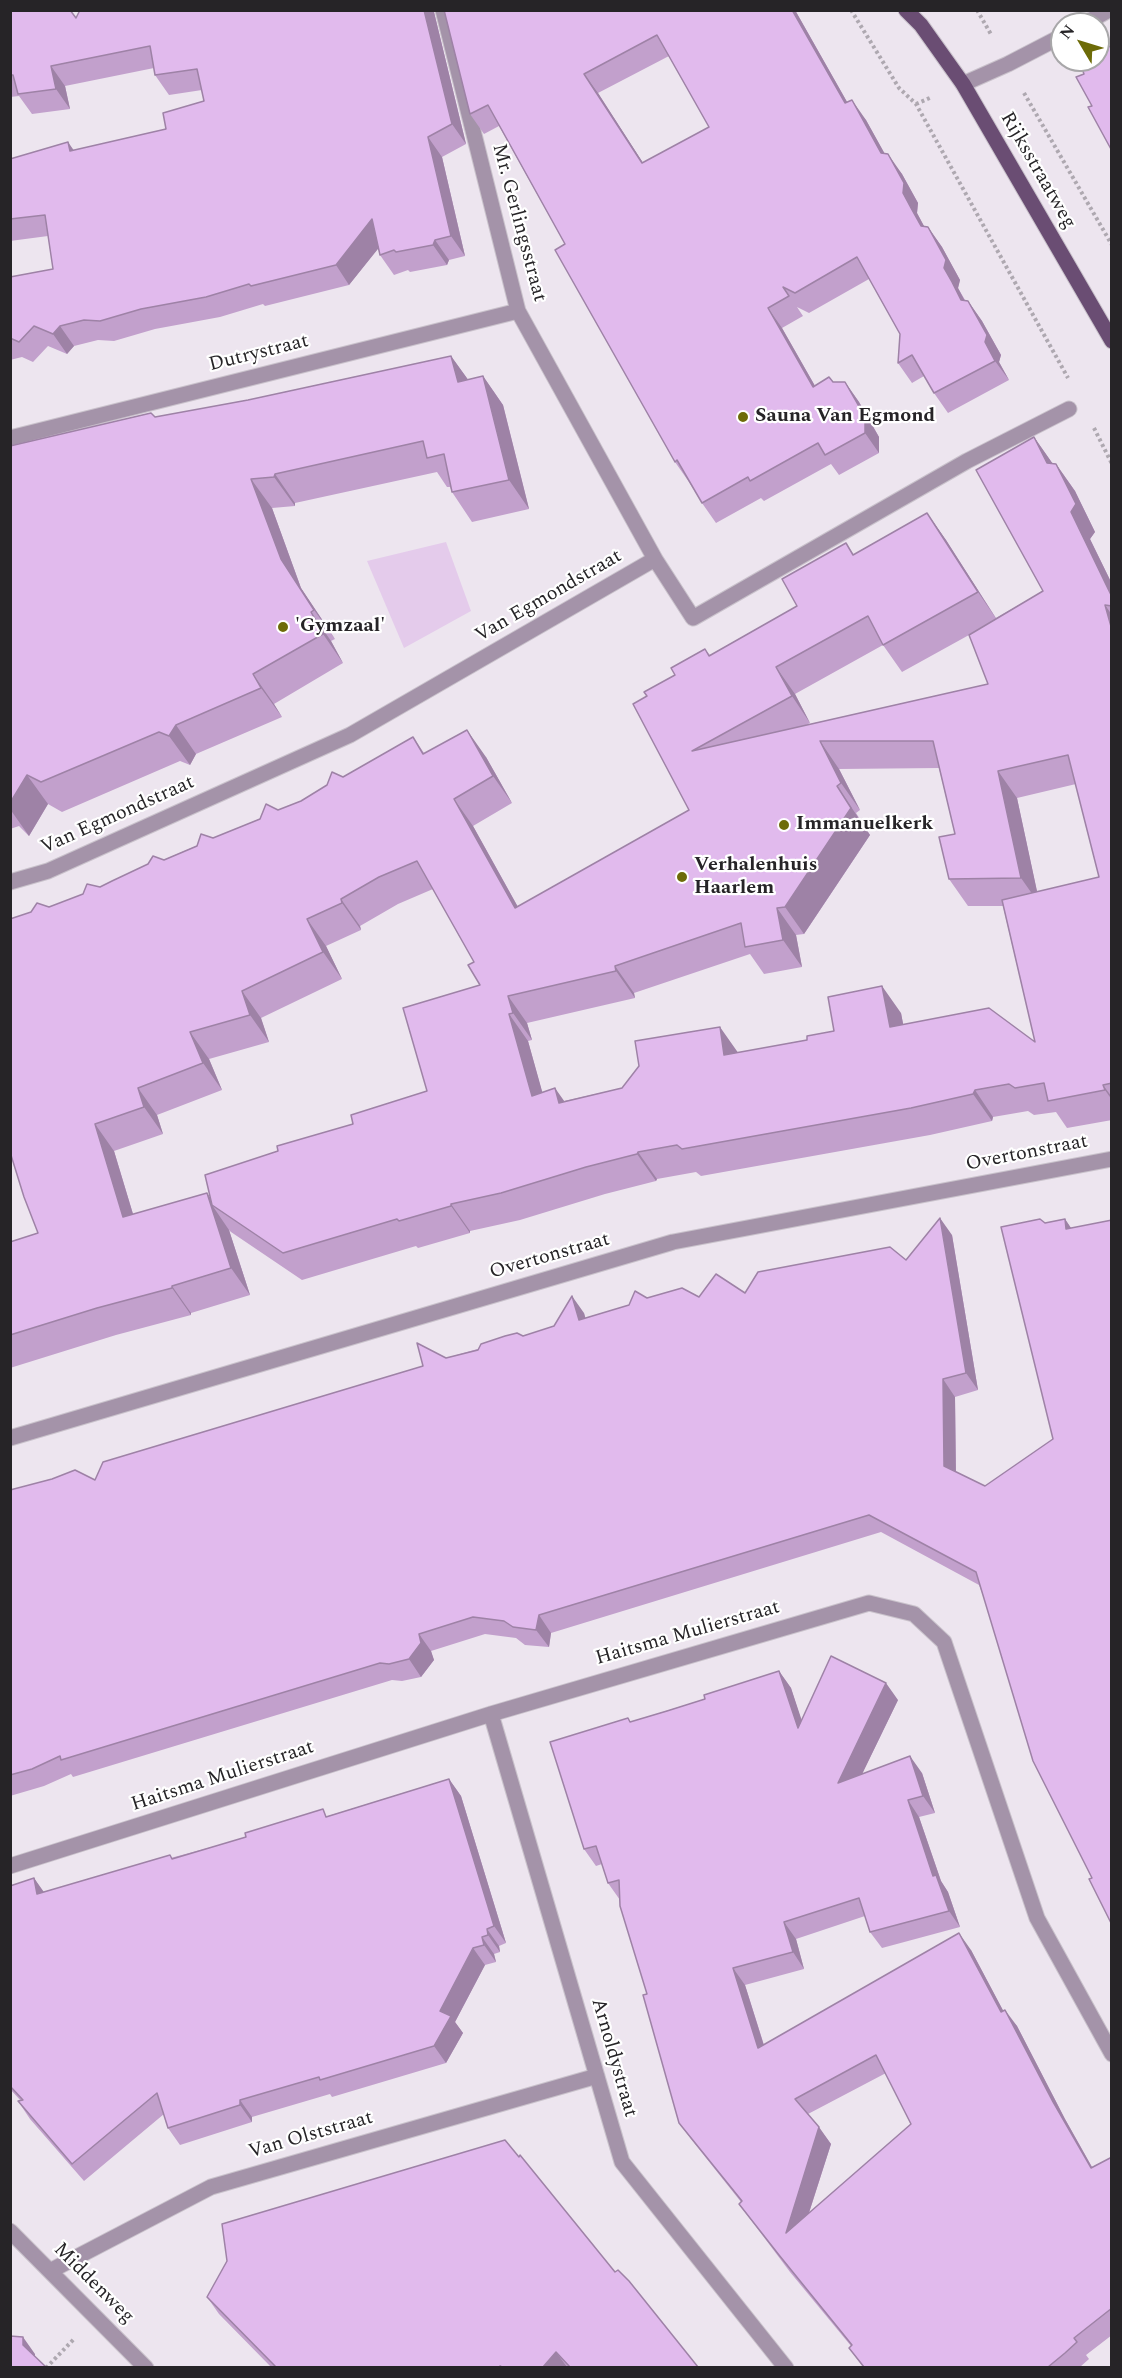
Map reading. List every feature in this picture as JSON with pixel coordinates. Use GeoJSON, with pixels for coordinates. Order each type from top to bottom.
{"type":"FeatureCollection","features":[{"type":"Feature","properties":{"kind":"main road","name":"Rijksstraatweg"},"geometry":{"type":"LineString","coordinates":[[906,10],[918,18],[963,84],[1112,341]]}},
{"type":"Feature","properties":{"kind":"street","name":"Mr. Gerlingsstraat"},"geometry":{"type":"LineString","coordinates":[[443,10],[518,311],[655,560]]}},
{"type":"Feature","properties":{"kind":"street"},"geometry":{"type":"LineString","coordinates":[[963,84],[1050,42]]}},
{"type":"Feature","properties":{"kind":"street","name":"Dutrystraat"},"geometry":{"type":"LineString","coordinates":[[10,438],[518,311]]}},
{"type":"Feature","properties":{"kind":"street","name":"Van Egmondstraat"},"geometry":{"type":"LineString","coordinates":[[10,882],[48,871],[350,735],[655,560],[693,618],[967,461],[1069,409]]}},
{"type":"Feature","properties":{"kind":"street","name":"Overtonstraat"},"geometry":{"type":"LineString","coordinates":[[10,1438],[673,1242],[1112,1159]]}},
{"type":"Feature","properties":{"kind":"street","name":"Haitsma Mulierstraat"},"geometry":{"type":"LineString","coordinates":[[10,1866],[491,1714],[869,1603],[914,1614],[944,1642],[1036,1918],[1112,2054]]}},
{"type":"Feature","properties":{"kind":"street","name":"Arnoldystraat"},"geometry":{"type":"LineString","coordinates":[[491,1714],[622,2162],[786,2367]]}},
{"type":"Feature","properties":{"kind":"street","name":"Van Olststraat"},"geometry":{"type":"LineString","coordinates":[[51,2271],[211,2187],[597,2076]]}},
{"type":"Feature","properties":{"kind":"street","name":"Middenweg"},"geometry":{"type":"LineString","coordinates":[[10,2231],[146,2367]]}},
{"type":"Feature","properties":{"kind":"path"},"geometry":{"type":"LineString","coordinates":[[851,10],[899,88],[916,104],[1070,382]]}},
{"type":"Feature","properties":{"kind":"path"},"geometry":{"type":"LineString","coordinates":[[977,10],[1112,246]]}},
{"type":"Feature","properties":{"kind":"path"},"geometry":{"type":"LineString","coordinates":[[1092,423],[1112,464]]}},
{"type":"Feature","properties":{"kind":"shaded area"},"geometry":{"type":"Polygon","coordinates":[[[446,542],[471,611],[404,648],[367,561],[446,542]]]}},
{"type":"Feature","properties":{"kind":"building"},"geometry":{"type":"Polygon","coordinates":[[[10,10],[70,10],[76,18],[80,10],[424,10],[452,124],[428,137],[451,236],[435,240],[433,245],[396,252],[394,250],[380,255],[372,219],[336,265],[251,286],[249,284],[206,297],[141,309],[100,321],[84,320],[60,326],[53,334],[34,326],[19,342],[10,338],[10,277],[53,269],[45,215],[10,219],[10,159],[68,142],[70,151],[166,129],[163,113],[204,101],[197,69],[155,75],[150,46],[51,66],[56,89],[18,94],[13,75],[10,75],[10,10]]]}},
{"type":"Feature","properties":{"kind":"building"},"geometry":{"type":"Polygon","coordinates":[[[444,10],[792,10],[845,103],[852,100],[881,153],[888,154],[904,183],[903,193],[911,208],[921,226],[928,227],[946,260],[944,268],[961,300],[968,301],[987,335],[985,342],[995,361],[934,393],[912,355],[898,363],[900,334],[857,257],[795,293],[783,287],[789,296],[768,308],[813,387],[829,377],[833,382],[845,382],[865,417],[865,433],[825,455],[818,443],[750,481],[748,477],[702,503],[677,460],[675,462],[555,250],[565,244],[488,105],[470,114],[444,10]],[[657,35],[584,74],[642,163],[709,127],[657,35]]]}},
{"type":"Feature","properties":{"kind":"building"},"geometry":{"type":"Polygon","coordinates":[[[1112,45],[1112,151],[1088,107],[1092,106],[1076,77],[1084,74],[1083,72],[1110,72],[1110,46],[1112,45]]]}},
{"type":"Feature","properties":{"kind":"building"},"geometry":{"type":"Polygon","coordinates":[[[451,356],[458,382],[483,376],[509,480],[452,492],[444,454],[427,458],[423,441],[275,474],[274,477],[251,479],[281,559],[314,610],[311,612],[323,634],[253,674],[261,688],[176,725],[169,736],[159,732],[41,782],[27,775],[10,803],[10,446],[151,413],[155,417],[248,400],[451,356]]]}},
{"type":"Feature","properties":{"kind":"building"},"geometry":{"type":"Polygon","coordinates":[[[1034,437],[1047,463],[1056,464],[1076,504],[1071,512],[1112,597],[1112,606],[1105,605],[1112,630],[1112,1083],[1103,1085],[1105,1090],[1048,1101],[1044,1083],[1015,1088],[1009,1084],[975,1090],[973,1094],[911,1108],[682,1149],[677,1145],[638,1152],[501,1193],[451,1204],[451,1206],[399,1221],[397,1219],[283,1253],[212,1205],[205,1175],[278,1151],[277,1146],[353,1124],[351,1115],[427,1091],[403,1008],[480,985],[468,965],[474,962],[417,861],[379,877],[341,899],[342,903],[307,919],[323,952],[242,991],[250,1015],[190,1032],[203,1063],[138,1088],[144,1107],[95,1124],[123,1217],[207,1193],[231,1268],[172,1286],[172,1288],[10,1335],[10,1242],[38,1233],[10,1152],[10,919],[31,912],[37,903],[49,907],[83,894],[87,884],[100,887],[148,864],[153,856],[164,860],[197,846],[201,834],[213,838],[260,819],[266,804],[278,810],[301,801],[327,785],[332,772],[343,777],[413,737],[423,754],[467,730],[493,776],[454,799],[515,908],[689,810],[633,704],[647,696],[644,692],[675,675],[671,668],[705,649],[709,656],[797,606],[782,579],[846,543],[853,555],[927,513],[978,592],[883,645],[868,616],[776,667],[792,696],[692,751],[988,684],[969,635],[1043,591],[976,470],[1034,437]],[[820,741],[841,783],[837,786],[851,808],[785,907],[777,908],[783,940],[745,947],[741,923],[615,966],[616,971],[508,996],[513,1013],[509,1014],[532,1096],[555,1088],[559,1103],[622,1088],[639,1066],[635,1041],[720,1027],[724,1055],[807,1040],[807,1036],[834,1031],[828,997],[882,986],[890,1027],[989,1008],[1035,1042],[1002,900],[1099,877],[1068,755],[998,771],[1021,878],[949,879],[939,837],[955,834],[933,741],[820,741]]]}},
{"type":"Feature","properties":{"kind":"building"},"geometry":{"type":"Polygon","coordinates":[[[940,1218],[966,1373],[943,1379],[944,1466],[985,1486],[1053,1439],[1001,1227],[1040,1219],[1045,1223],[1065,1219],[1066,1229],[1112,1220],[1112,1925],[1089,1879],[1092,1878],[1033,1761],[976,1572],[869,1515],[539,1615],[536,1630],[513,1627],[504,1621],[473,1617],[419,1634],[421,1643],[409,1659],[389,1664],[380,1663],[61,1760],[60,1756],[32,1769],[10,1775],[10,1490],[52,1479],[75,1470],[95,1480],[103,1462],[423,1366],[417,1343],[446,1358],[478,1350],[481,1344],[505,1336],[517,1333],[523,1336],[554,1326],[572,1296],[579,1320],[629,1305],[635,1291],[647,1298],[682,1288],[699,1297],[716,1274],[745,1293],[758,1272],[890,1247],[906,1260],[940,1218]]]}},
{"type":"Feature","properties":{"kind":"building"},"geometry":{"type":"Polygon","coordinates":[[[831,1656],[886,1683],[838,1783],[910,1756],[923,1796],[908,1800],[933,1876],[936,1875],[949,1911],[870,1932],[859,1898],[784,1922],[793,1952],[733,1968],[758,2048],[959,1933],[1001,2012],[1005,2010],[1053,2102],[1091,2168],[1112,2157],[1112,2308],[1074,2338],[1077,2342],[1048,2367],[864,2367],[849,2348],[852,2345],[739,2204],[742,2201],[679,2123],[643,1995],[647,1994],[620,1906],[619,1880],[608,1883],[596,1846],[584,1849],[550,1742],[628,1718],[630,1722],[667,1711],[705,1699],[704,1695],[779,1671],[798,1728],[831,1656]],[[876,2055],[795,2099],[819,2127],[786,2233],[911,2124],[876,2055]]]}},
{"type":"Feature","properties":{"kind":"building"},"geometry":{"type":"Polygon","coordinates":[[[449,1779],[494,1926],[487,1929],[488,1935],[482,1937],[484,1945],[473,1948],[440,2011],[451,2016],[434,2046],[320,2080],[319,2077],[240,2100],[240,2105],[168,2128],[157,2093],[72,2164],[18,2101],[23,2100],[10,2086],[10,1886],[34,1878],[37,1894],[170,1855],[172,1859],[246,1837],[245,1833],[323,1809],[326,1817],[449,1779]]]}},
{"type":"Feature","properties":{"kind":"building"},"geometry":{"type":"Polygon","coordinates":[[[505,2140],[519,2157],[520,2155],[615,2272],[618,2270],[629,2281],[698,2367],[570,2367],[556,2352],[543,2367],[276,2367],[207,2297],[227,2261],[222,2224],[505,2140]]]}},
{"type":"Feature","properties":{"kind":"building"},"geometry":{"type":"Polygon","coordinates":[[[10,2336],[23,2337],[23,2345],[46,2367],[10,2367],[10,2336]]]}},
{"type":"Feature","properties":{"kind":"place","name":"Sauna Van Egmond"},"geometry":{"type":"Point","coordinates":[743,417]}},
{"type":"Feature","properties":{"kind":"place","name":"'Gymzaal'"},"geometry":{"type":"Point","coordinates":[283,627]}},
{"type":"Feature","properties":{"kind":"place","name":"Immanuelkerk"},"geometry":{"type":"Point","coordinates":[784,825]}},
{"type":"Feature","properties":{"kind":"place","name":"Verhalenhuis Haarlem"},"geometry":{"type":"Point","coordinates":[682,877]}}]}
